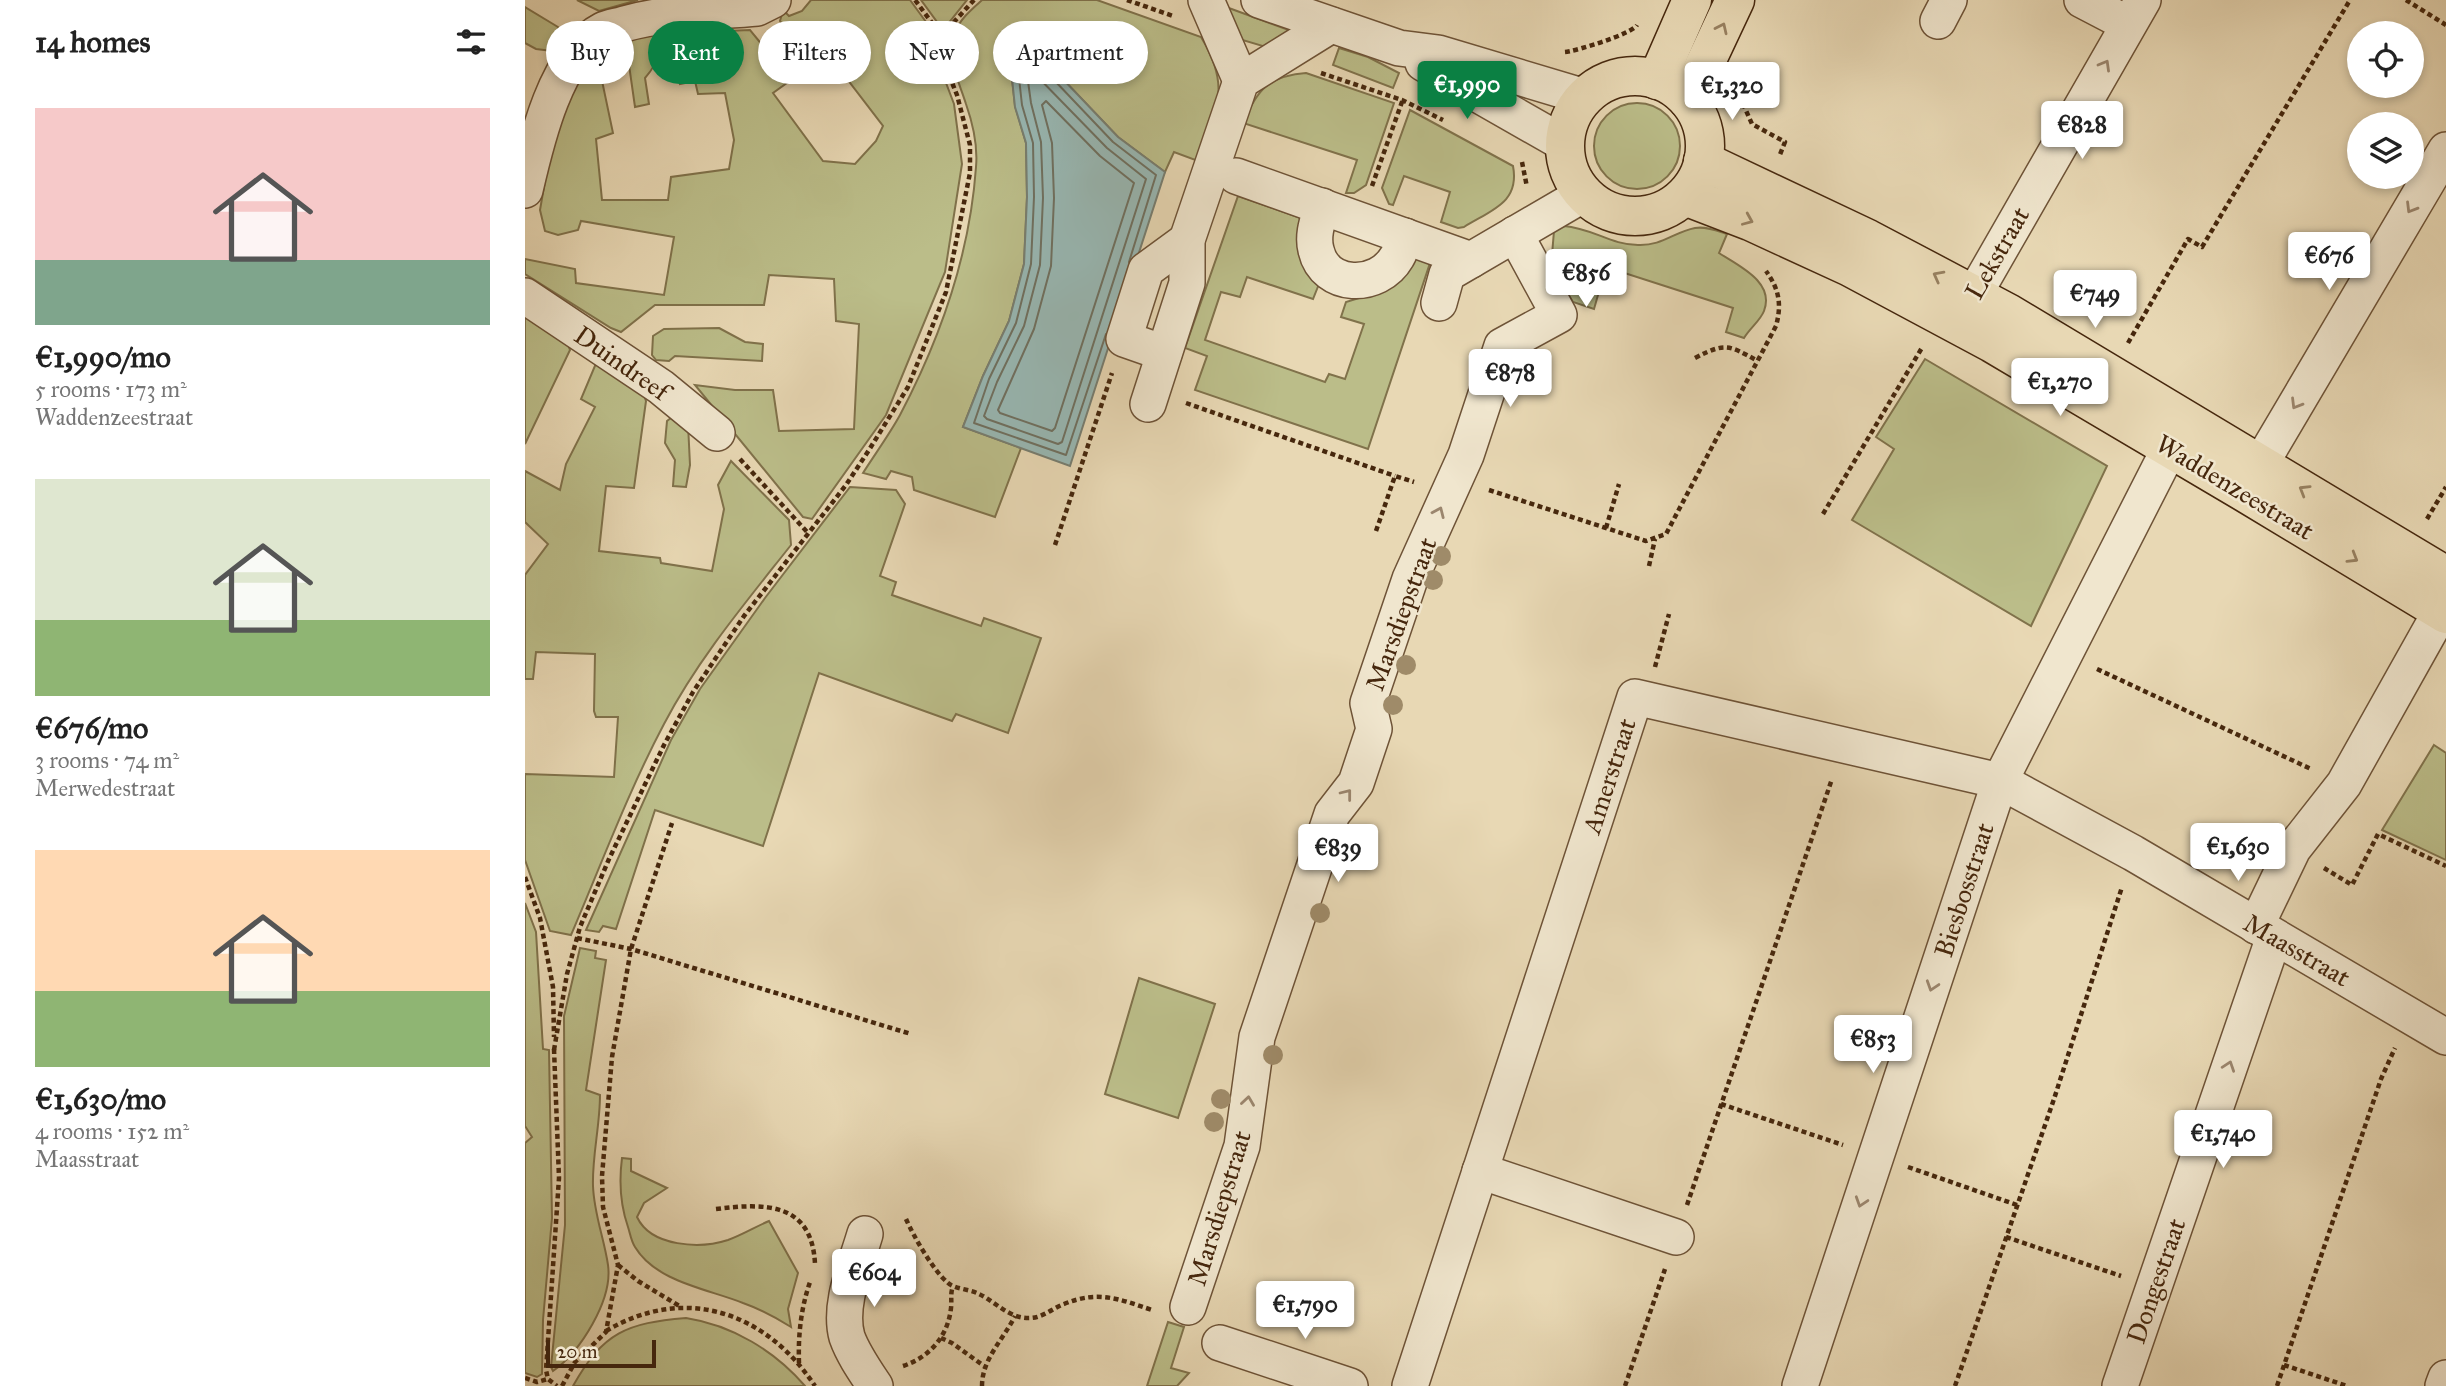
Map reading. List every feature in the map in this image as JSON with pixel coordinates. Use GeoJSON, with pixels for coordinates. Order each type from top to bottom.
{"type":"FeatureCollection","features":[{"type":"Feature","properties":{"kind":"main road"},"geometry":{"type":"LineString","coordinates":[[1657,79],[1692,0]]}},
{"type":"Feature","properties":{"kind":"main road"},"geometry":{"type":"LineString","coordinates":[[1688,100],[1735,0]]}},
{"type":"Feature","properties":{"kind":"main road"},"geometry":{"type":"LineString","coordinates":[[1621,78],[1657,79],[1688,100],[1698,116],[1705,144],[1703,161],[1695,182],[1685,196],[1663,210],[1637,216],[1604,209],[1584,194],[1570,173],[1565,144],[1571,116],[1585,97],[1605,83],[1621,78]]}},
{"type":"Feature","properties":{"kind":"main road","name":"Waddenzeestraat"},"geometry":{"type":"LineString","coordinates":[[1703,161],[1868,239],[1957,311],[2253,478],[2444,600]]}},
{"type":"Feature","properties":{"kind":"main road","name":"Waddenzeestraat"},"geometry":{"type":"LineString","coordinates":[[1685,196],[2111,374],[2176,433]]}},
{"type":"Feature","properties":{"kind":"street"},"geometry":{"type":"LineString","coordinates":[[525,190],[537,141],[554,92],[576,54],[603,30],[641,19],[757,8],[773,0]]}},
{"type":"Feature","properties":{"kind":"street"},"geometry":{"type":"LineString","coordinates":[[1206,0],[1241,81]]}},
{"type":"Feature","properties":{"kind":"street"},"geometry":{"type":"LineString","coordinates":[[1259,0],[1409,54],[1565,144]]}},
{"type":"Feature","properties":{"kind":"street"},"geometry":{"type":"LineString","coordinates":[[2082,0],[2135,12]]}},
{"type":"Feature","properties":{"kind":"street","name":"Lekstraat"},"geometry":{"type":"LineString","coordinates":[[1957,311],[2135,12]]}},
{"type":"Feature","properties":{"kind":"street"},"geometry":{"type":"LineString","coordinates":[[1161,402],[1164,353],[1187,283],[1187,240],[1241,81],[1331,25]]}},
{"type":"Feature","properties":{"kind":"street"},"geometry":{"type":"LineString","coordinates":[[1409,54],[1438,53],[1585,97]]}},
{"type":"Feature","properties":{"kind":"street"},"geometry":{"type":"LineString","coordinates":[[2253,478],[2446,149]]}},
{"type":"Feature","properties":{"kind":"street"},"geometry":{"type":"LineString","coordinates":[[1236,176],[1471,260]]}},
{"type":"Feature","properties":{"kind":"street"},"geometry":{"type":"LineString","coordinates":[[1439,303],[1447,274],[1584,194]]}},
{"type":"Feature","properties":{"kind":"street"},"geometry":{"type":"LineString","coordinates":[[1322,206],[1314,232],[1316,250],[1323,267],[1341,280],[1365,282],[1384,271],[1397,258],[1405,236]]}},
{"type":"Feature","properties":{"kind":"street","name":"Marsdiepstraat"},"geometry":{"type":"LineString","coordinates":[[1172,1309],[1242,1146],[1257,1037],[1332,814],[1356,783],[1374,729],[1368,703],[1410,579],[1460,467],[1502,346],[1559,315],[1515,234]]}},
{"type":"Feature","properties":{"kind":"street"},"geometry":{"type":"LineString","coordinates":[[1164,353],[1124,339],[1146,270],[1187,240]]}},
{"type":"Feature","properties":{"kind":"street","name":"Duindreef"},"geometry":{"type":"LineString","coordinates":[[525,296],[661,387],[717,433]]}},
{"type":"Feature","properties":{"kind":"street","name":"Biesbosstraat"},"geometry":{"type":"LineString","coordinates":[[1800,1386],[2000,781],[2176,433]]}},
{"type":"Feature","properties":{"kind":"street","name":"Dongestraat"},"geometry":{"type":"LineString","coordinates":[[2120,1386],[2293,849],[2344,784],[2444,600]]}},
{"type":"Feature","properties":{"kind":"street","name":"Amerstraat"},"geometry":{"type":"LineString","coordinates":[[1410,1386],[1635,697],[2000,781]]}},
{"type":"Feature","properties":{"kind":"street","name":"Maasstraat"},"geometry":{"type":"LineString","coordinates":[[2000,781],[2133,853],[2446,1037]]}},
{"type":"Feature","properties":{"kind":"street"},"geometry":{"type":"LineString","coordinates":[[1480,1171],[1676,1237]]}},
{"type":"Feature","properties":{"kind":"street"},"geometry":{"type":"LineString","coordinates":[[865,1234],[849,1288],[845,1315],[848,1338],[872,1382]]}},
{"type":"Feature","properties":{"kind":"street"},"geometry":{"type":"LineString","coordinates":[[1220,1343],[1350,1386]]}},
{"type":"Feature","properties":{"kind":"street"},"geometry":{"type":"LineString","coordinates":[[2443,1386],[2446,1378]]}},
{"type":"Feature","properties":{"kind":"path"},"geometry":{"type":"LineString","coordinates":[[915,0],[931,21]]}},
{"type":"Feature","properties":{"kind":"path"},"geometry":{"type":"LineString","coordinates":[[955,21],[974,0]]}},
{"type":"Feature","properties":{"kind":"path"},"geometry":{"type":"LineString","coordinates":[[2111,374],[2188,239],[2202,247],[2350,0]]}},
{"type":"Feature","properties":{"kind":"path"},"geometry":{"type":"LineString","coordinates":[[2406,0],[2446,24]]}},
{"type":"Feature","properties":{"kind":"path"},"geometry":{"type":"LineString","coordinates":[[1360,220],[1402,100],[1409,54]]}},
{"type":"Feature","properties":{"kind":"path"},"geometry":{"type":"LineString","coordinates":[[1276,59],[1402,100],[1455,125]]}},
{"type":"Feature","properties":{"kind":"path"},"geometry":{"type":"LineString","coordinates":[[554,1050],[567,974],[577,938],[609,859],[664,745],[693,692],[744,616],[846,485],[908,387],[946,292],[970,173],[965,122],[952,84]]}},
{"type":"Feature","properties":{"kind":"path"},"geometry":{"type":"LineString","coordinates":[[1734,84],[1752,124],[1785,142],[1765,190]]}},
{"type":"Feature","properties":{"kind":"path"},"geometry":{"type":"LineString","coordinates":[[1460,467],[1606,528],[1646,541],[1667,534],[1776,326],[1781,307],[1773,282],[1761,264]]}},
{"type":"Feature","properties":{"kind":"path"},"geometry":{"type":"LineString","coordinates":[[1823,514],[1957,311]]}},
{"type":"Feature","properties":{"kind":"path"},"geometry":{"type":"LineString","coordinates":[[1055,545],[1124,339]]}},
{"type":"Feature","properties":{"kind":"path"},"geometry":{"type":"LineString","coordinates":[[1695,358],[1716,347],[1724,346],[1758,361]]}},
{"type":"Feature","properties":{"kind":"path"},"geometry":{"type":"LineString","coordinates":[[1161,402],[1395,476]]}},
{"type":"Feature","properties":{"kind":"path"},"geometry":{"type":"LineString","coordinates":[[717,433],[808,533]]}},
{"type":"Feature","properties":{"kind":"path"},"geometry":{"type":"LineString","coordinates":[[1606,528],[1619,484]]}},
{"type":"Feature","properties":{"kind":"path"},"geometry":{"type":"LineString","coordinates":[[1376,531],[1385,504]]}},
{"type":"Feature","properties":{"kind":"path"},"geometry":{"type":"LineString","coordinates":[[1649,566],[1655,538]]}},
{"type":"Feature","properties":{"kind":"path"},"geometry":{"type":"LineString","coordinates":[[1646,700],[1669,614]]}},
{"type":"Feature","properties":{"kind":"path"},"geometry":{"type":"LineString","coordinates":[[2064,654],[2344,784]]}},
{"type":"Feature","properties":{"kind":"path"},"geometry":{"type":"LineString","coordinates":[[1625,1386],[1844,745]]}},
{"type":"Feature","properties":{"kind":"path"},"geometry":{"type":"LineString","coordinates":[[606,1332],[618,1265],[603,1207],[602,1175],[612,1057],[631,949],[673,823]]}},
{"type":"Feature","properties":{"kind":"path"},"geometry":{"type":"LineString","coordinates":[[2293,849],[2351,884],[2378,834],[2446,866]]}},
{"type":"Feature","properties":{"kind":"path"},"geometry":{"type":"LineString","coordinates":[[1955,1386],[2133,853]]}},
{"type":"Feature","properties":{"kind":"path"},"geometry":{"type":"LineString","coordinates":[[525,877],[540,918],[553,987],[559,1178],[546,1370],[548,1379]]}},
{"type":"Feature","properties":{"kind":"path"},"geometry":{"type":"LineString","coordinates":[[577,938],[631,949],[911,1034]]}},
{"type":"Feature","properties":{"kind":"path"},"geometry":{"type":"LineString","coordinates":[[2277,1386],[2381,1079],[2409,1015]]}},
{"type":"Feature","properties":{"kind":"path"},"geometry":{"type":"LineString","coordinates":[[1721,1104],[2017,1205]]}},
{"type":"Feature","properties":{"kind":"path"},"geometry":{"type":"LineString","coordinates":[[716,1209],[765,1206],[790,1214],[804,1225],[814,1245],[816,1266]]}},
{"type":"Feature","properties":{"kind":"path"},"geometry":{"type":"LineString","coordinates":[[906,1219],[921,1247],[946,1282],[981,1295],[1015,1316],[1026,1319],[1038,1317],[1076,1299],[1110,1296],[1172,1309]]}},
{"type":"Feature","properties":{"kind":"path"},"geometry":{"type":"LineString","coordinates":[[2006,1237],[2154,1287]]}},
{"type":"Feature","properties":{"kind":"path"},"geometry":{"type":"LineString","coordinates":[[618,1265],[638,1281],[682,1307]]}},
{"type":"Feature","properties":{"kind":"path"},"geometry":{"type":"LineString","coordinates":[[799,1363],[798,1335],[805,1295],[812,1276]]}},
{"type":"Feature","properties":{"kind":"path"},"geometry":{"type":"LineString","coordinates":[[872,1382],[931,1352],[944,1333],[951,1308],[953,1286]]}},
{"type":"Feature","properties":{"kind":"path"},"geometry":{"type":"LineString","coordinates":[[525,1378],[537,1382],[548,1379],[560,1386],[575,1362],[606,1332],[626,1319],[682,1307],[700,1308],[751,1324],[774,1338],[799,1363],[815,1386]]}},
{"type":"Feature","properties":{"kind":"path"},"geometry":{"type":"LineString","coordinates":[[982,1386],[984,1366],[1015,1316]]}},
{"type":"Feature","properties":{"kind":"path"},"geometry":{"type":"LineString","coordinates":[[941,1338],[984,1366]]}},
{"type":"Feature","properties":{"kind":"path"},"geometry":{"type":"LineString","coordinates":[[2284,1365],[2347,1386]]}},
{"type":"Feature","properties":{"kind":"green space"},"geometry":{"type":"Polygon","coordinates":[[[577,0],[638,0],[599,11],[577,0]]]}},
{"type":"Feature","properties":{"kind":"green space"},"geometry":{"type":"Polygon","coordinates":[[[811,0],[910,0],[925,21],[885,21],[885,84],[946,84],[954,104],[962,164],[945,272],[886,415],[812,519],[803,517],[695,385],[735,390],[773,390],[779,431],[854,429],[859,324],[836,321],[834,279],[769,275],[764,305],[655,305],[621,332],[525,274],[525,259],[575,269],[576,283],[664,295],[674,237],[581,221],[578,230],[558,235],[545,231],[540,210],[557,111],[574,84],[603,84],[613,133],[596,139],[602,200],[668,200],[671,177],[729,169],[734,140],[725,93],[698,94],[696,84],[744,84],[744,30],[750,30],[758,40],[758,84],[785,84],[773,93],[823,161],[855,164],[876,141],[883,126],[851,84],[871,84],[871,21],[780,21],[783,10],[789,16],[802,11],[811,0]]]}},
{"type":"Feature","properties":{"kind":"green space"},"geometry":{"type":"Polygon","coordinates":[[[921,0],[967,0],[950,21],[936,21],[921,0]]]}},
{"type":"Feature","properties":{"kind":"green space"},"geometry":{"type":"Polygon","coordinates":[[[982,0],[1097,0],[1201,37],[1211,55],[1218,85],[1215,112],[1198,161],[1174,152],[1165,172],[1118,137],[1068,84],[1148,84],[1148,21],[993,21],[993,84],[1013,84],[1015,106],[1026,143],[1027,197],[1024,264],[1009,321],[963,427],[1021,448],[995,517],[914,490],[912,477],[891,471],[886,479],[863,473],[896,422],[915,386],[940,326],[960,263],[973,199],[976,151],[973,127],[959,84],[979,84],[979,21],[962,21],[982,0]]]}},
{"type":"Feature","properties":{"kind":"green space"},"geometry":{"type":"Polygon","coordinates":[[[1218,4],[1297,33],[1273,49],[1229,36],[1218,4]]]}},
{"type":"Feature","properties":{"kind":"green space"},"geometry":{"type":"Polygon","coordinates":[[[525,7],[548,21],[546,50],[525,43],[525,7]]]}},
{"type":"Feature","properties":{"kind":"green space"},"geometry":{"type":"Polygon","coordinates":[[[634,30],[648,30],[648,74],[645,78],[649,104],[635,107],[632,84],[634,84],[634,30]]]}},
{"type":"Feature","properties":{"kind":"green space"},"geometry":{"type":"Polygon","coordinates":[[[1339,48],[1368,57],[1399,73],[1393,88],[1333,65],[1339,48]]]}},
{"type":"Feature","properties":{"kind":"green space"},"geometry":{"type":"Polygon","coordinates":[[[1306,73],[1394,103],[1366,185],[1354,193],[1346,193],[1357,160],[1243,123],[1253,102],[1265,87],[1282,77],[1306,73]]]}},
{"type":"Feature","properties":{"kind":"green space"},"geometry":{"type":"Polygon","coordinates":[[[1637,103],[1654,106],[1668,115],[1677,129],[1680,146],[1677,163],[1668,177],[1654,186],[1637,189],[1620,186],[1606,177],[1597,163],[1594,146],[1597,129],[1606,115],[1620,106],[1637,103]]]}},
{"type":"Feature","properties":{"kind":"green space"},"geometry":{"type":"Polygon","coordinates":[[[1410,110],[1513,166],[1514,179],[1508,197],[1493,210],[1458,228],[1441,222],[1450,192],[1404,176],[1393,205],[1389,204],[1382,188],[1410,110]]]}},
{"type":"Feature","properties":{"kind":"green space"},"geometry":{"type":"Polygon","coordinates":[[[1238,196],[1309,221],[1319,284],[1313,299],[1247,277],[1240,297],[1221,292],[1205,340],[1325,382],[1329,374],[1345,379],[1364,324],[1341,317],[1346,302],[1388,289],[1403,277],[1410,256],[1430,263],[1368,449],[1195,390],[1207,356],[1185,348],[1238,196]]]}},
{"type":"Feature","properties":{"kind":"green space"},"geometry":{"type":"Polygon","coordinates":[[[1564,226],[1638,245],[1661,241],[1695,228],[1708,228],[1727,234],[1719,253],[1745,269],[1760,283],[1766,301],[1764,311],[1744,338],[1726,332],[1733,308],[1606,267],[1594,309],[1573,302],[1551,267],[1554,231],[1564,226]]]}},
{"type":"Feature","properties":{"kind":"green space"},"geometry":{"type":"Polygon","coordinates":[[[525,316],[566,340],[570,350],[525,444],[525,316]]]}},
{"type":"Feature","properties":{"kind":"green space"},"geometry":{"type":"Polygon","coordinates":[[[719,328],[745,342],[763,344],[762,361],[675,356],[669,361],[656,360],[652,355],[653,336],[664,329],[719,328]]]}},
{"type":"Feature","properties":{"kind":"green space"},"geometry":{"type":"Polygon","coordinates":[[[1925,359],[2107,466],[2031,626],[1852,520],[1894,449],[1876,437],[1925,359]]]}},
{"type":"Feature","properties":{"kind":"green space"},"geometry":{"type":"Polygon","coordinates":[[[597,361],[642,390],[646,401],[634,488],[606,486],[599,551],[660,558],[661,563],[712,571],[724,509],[718,485],[731,461],[789,520],[791,545],[723,632],[677,700],[615,829],[571,935],[550,931],[525,860],[525,774],[614,777],[618,717],[596,717],[595,654],[536,652],[533,679],[525,679],[525,575],[548,544],[525,522],[525,471],[560,490],[566,464],[595,407],[581,399],[597,361]]]}},
{"type":"Feature","properties":{"kind":"green space"},"geometry":{"type":"Polygon","coordinates":[[[676,414],[688,424],[690,465],[686,487],[673,486],[675,460],[665,443],[667,421],[676,414]]]}},
{"type":"Feature","properties":{"kind":"green space"},"geometry":{"type":"Polygon","coordinates":[[[850,487],[896,490],[905,504],[880,576],[896,582],[892,595],[981,626],[984,618],[1041,638],[1008,733],[956,714],[952,721],[819,673],[763,846],[655,810],[616,929],[603,926],[599,932],[586,930],[671,740],[700,689],[850,487]]]}},
{"type":"Feature","properties":{"kind":"green space"},"geometry":{"type":"Polygon","coordinates":[[[2434,745],[2446,753],[2446,860],[2382,830],[2434,745]]]}},
{"type":"Feature","properties":{"kind":"green space"},"geometry":{"type":"Polygon","coordinates":[[[525,903],[536,932],[543,1049],[549,1050],[552,1218],[543,1320],[542,1374],[537,1377],[525,1373],[525,1143],[532,1137],[525,1126],[525,903]]]}},
{"type":"Feature","properties":{"kind":"green space"},"geometry":{"type":"Polygon","coordinates":[[[580,948],[596,951],[595,958],[606,960],[586,1090],[600,1095],[593,1186],[608,1265],[608,1279],[593,1324],[574,1351],[553,1371],[551,1367],[565,1225],[564,1016],[580,948]]]}},
{"type":"Feature","properties":{"kind":"green space"},"geometry":{"type":"Polygon","coordinates":[[[1139,978],[1215,1004],[1178,1118],[1105,1094],[1139,978]]]}},
{"type":"Feature","properties":{"kind":"green space"},"geometry":{"type":"Polygon","coordinates":[[[622,1158],[631,1159],[631,1171],[667,1188],[644,1203],[637,1217],[653,1235],[691,1245],[717,1243],[769,1221],[798,1273],[788,1309],[791,1327],[755,1308],[684,1283],[656,1269],[644,1259],[632,1242],[623,1210],[620,1184],[622,1158]]]}},
{"type":"Feature","properties":{"kind":"green space"},"geometry":{"type":"Polygon","coordinates":[[[686,1318],[720,1327],[752,1342],[780,1362],[805,1386],[573,1386],[595,1353],[619,1334],[648,1323],[686,1318]]]}},
{"type":"Feature","properties":{"kind":"green space"},"geometry":{"type":"Polygon","coordinates":[[[1168,1322],[1184,1327],[1171,1368],[1189,1373],[1177,1386],[1147,1386],[1168,1322]]]}},
{"type":"Feature","properties":{"kind":"water"},"geometry":{"type":"Polygon","coordinates":[[[1013,84],[1068,84],[1118,137],[1165,172],[1070,466],[963,427],[1009,321],[1024,264],[1026,143],[1015,107],[1013,84]]]}}]}
